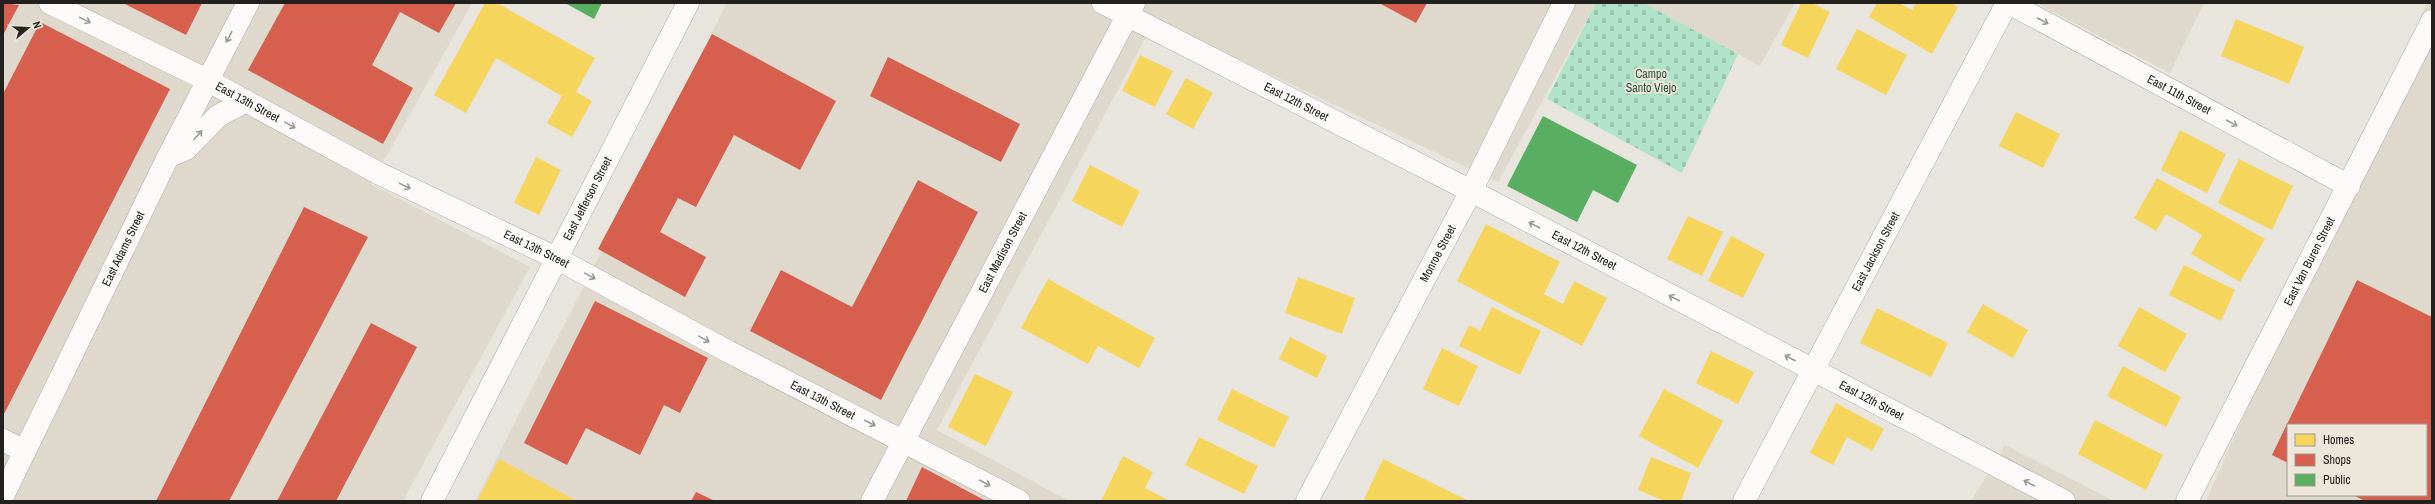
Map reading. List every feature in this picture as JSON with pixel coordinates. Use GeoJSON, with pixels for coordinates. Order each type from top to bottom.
{"type":"FeatureCollection","features":[{"type":"Feature","properties":{"kind":"main road","name":"East 13th Street"},"geometry":{"type":"LineString","coordinates":[[50,3],[207,80],[380,174],[556,258],[729,352],[904,440],[1019,501]]}},
{"type":"Feature","properties":{"kind":"main road","name":"East Adams Street"},"geometry":{"type":"LineString","coordinates":[[3,496],[168,157],[248,3]]}},
{"type":"Feature","properties":{"kind":"main road","name":"East Jefferson Street"},"geometry":{"type":"LineString","coordinates":[[432,501],[688,3]]}},
{"type":"Feature","properties":{"kind":"main road","name":"East 12th Street"},"geometry":{"type":"LineString","coordinates":[[1103,3],[1131,10],[1471,191],[2064,501]]}},
{"type":"Feature","properties":{"kind":"main road","name":"Monroe Street"},"geometry":{"type":"LineString","coordinates":[[1307,501],[1471,191],[1564,3]]}},
{"type":"Feature","properties":{"kind":"main road","name":"East 11th Street"},"geometry":{"type":"LineString","coordinates":[[2008,3],[2349,186]]}},
{"type":"Feature","properties":{"kind":"main road","name":"East Jackson Street"},"geometry":{"type":"LineString","coordinates":[[1744,501],[1812,370],[2008,3]]}},
{"type":"Feature","properties":{"kind":"main road","name":"East Madison Street"},"geometry":{"type":"LineString","coordinates":[[872,501],[1131,10]]}},
{"type":"Feature","properties":{"kind":"main road","name":"East Van Buren Street"},"geometry":{"type":"LineString","coordinates":[[2187,501],[2432,21]]}},
{"type":"Feature","properties":{"kind":"main road"},"geometry":{"type":"LineString","coordinates":[[168,157],[186,149],[218,116],[246,101]]}},
{"type":"Feature","properties":{"kind":"main road"},"geometry":{"type":"LineString","coordinates":[[3,440],[25,451]]}},
{"type":"Feature","properties":{"kind":"shaded area"},"geometry":{"type":"Polygon","coordinates":[[[3,3],[472,3],[371,184],[530,267],[403,501],[3,501],[3,3]]]}},
{"type":"Feature","properties":{"kind":"shaded area"},"geometry":{"type":"Polygon","coordinates":[[[727,3],[1596,3],[1498,182],[1155,20],[937,430],[1069,501],[475,501],[727,3]]]}},
{"type":"Feature","properties":{"kind":"shaded area"},"geometry":{"type":"Polygon","coordinates":[[[1644,3],[1795,3],[1760,66],[1644,3]]]}},
{"type":"Feature","properties":{"kind":"shaded area"},"geometry":{"type":"Polygon","coordinates":[[[2036,3],[2204,3],[2170,73],[2036,3]]]}},
{"type":"Feature","properties":{"kind":"shaded area"},"geometry":{"type":"Polygon","coordinates":[[[2427,3],[2432,3],[2432,501],[2206,501],[2427,3]]]}},
{"type":"Feature","properties":{"kind":"shaded area"},"geometry":{"type":"Polygon","coordinates":[[[2005,445],[2114,501],[1971,501],[2005,445]]]}},
{"type":"Feature","properties":{"kind":"green space","name":"Campo Santo Viejo"},"geometry":{"type":"Polygon","coordinates":[[[1596,3],[1644,3],[1738,54],[1682,173],[1547,99],[1596,3]]]}},
{"type":"Feature","properties":{"kind":"building: Homes"},"geometry":{"type":"Polygon","coordinates":[[[485,3],[497,3],[595,58],[576,92],[592,101],[572,137],[547,123],[562,96],[496,58],[466,113],[434,95],[485,3]]]}},
{"type":"Feature","properties":{"kind":"building: Homes"},"geometry":{"type":"Polygon","coordinates":[[[1801,3],[1812,3],[1830,12],[1808,58],[1781,45],[1801,3]]]}},
{"type":"Feature","properties":{"kind":"building: Homes"},"geometry":{"type":"Polygon","coordinates":[[[1877,3],[1899,3],[1912,10],[1916,3],[1951,3],[1958,7],[1932,54],[1869,17],[1877,3]]]}},
{"type":"Feature","properties":{"kind":"building: Homes"},"geometry":{"type":"Polygon","coordinates":[[[2236,19],[2304,47],[2289,84],[2221,56],[2236,19]]]}},
{"type":"Feature","properties":{"kind":"building: Homes"},"geometry":{"type":"Polygon","coordinates":[[[1857,29],[1907,55],[1886,95],[1836,69],[1857,29]]]}},
{"type":"Feature","properties":{"kind":"building: Homes"},"geometry":{"type":"Polygon","coordinates":[[[1140,55],[1173,71],[1155,107],[1122,91],[1140,55]]]}},
{"type":"Feature","properties":{"kind":"building: Homes"},"geometry":{"type":"Polygon","coordinates":[[[1186,78],[1213,93],[1193,129],[1166,114],[1186,78]]]}},
{"type":"Feature","properties":{"kind":"building: Homes"},"geometry":{"type":"Polygon","coordinates":[[[2016,112],[2060,134],[2043,168],[1999,146],[2016,112]]]}},
{"type":"Feature","properties":{"kind":"building: Homes"},"geometry":{"type":"Polygon","coordinates":[[[2180,130],[2226,154],[2207,193],[2161,170],[2180,130]]]}},
{"type":"Feature","properties":{"kind":"building: Homes"},"geometry":{"type":"Polygon","coordinates":[[[536,157],[561,170],[539,215],[514,203],[536,157]]]}},
{"type":"Feature","properties":{"kind":"building: Homes"},"geometry":{"type":"Polygon","coordinates":[[[2239,159],[2293,186],[2272,230],[2218,203],[2239,159]]]}},
{"type":"Feature","properties":{"kind":"building: Homes"},"geometry":{"type":"Polygon","coordinates":[[[1090,165],[1140,191],[1122,227],[1072,201],[1090,165]]]}},
{"type":"Feature","properties":{"kind":"building: Homes"},"geometry":{"type":"Polygon","coordinates":[[[2157,178],[2265,239],[2240,282],[2191,254],[2202,235],[2166,214],[2156,231],[2134,218],[2157,178]]]}},
{"type":"Feature","properties":{"kind":"building: Homes"},"geometry":{"type":"Polygon","coordinates":[[[1688,216],[1723,232],[1702,276],[1667,259],[1688,216]]]}},
{"type":"Feature","properties":{"kind":"building: Homes"},"geometry":{"type":"Polygon","coordinates":[[[1486,224],[1560,262],[1544,294],[1563,304],[1574,281],[1607,298],[1582,346],[1457,281],[1486,224]]]}},
{"type":"Feature","properties":{"kind":"building: Homes"},"geometry":{"type":"Polygon","coordinates":[[[1731,236],[1765,254],[1743,298],[1708,281],[1731,236]]]}},
{"type":"Feature","properties":{"kind":"building: Homes"},"geometry":{"type":"Polygon","coordinates":[[[2184,265],[2235,290],[2221,321],[2169,295],[2184,265]]]}},
{"type":"Feature","properties":{"kind":"building: Homes"},"geometry":{"type":"Polygon","coordinates":[[[1298,277],[1355,298],[1342,334],[1285,313],[1298,277]]]}},
{"type":"Feature","properties":{"kind":"building: Homes"},"geometry":{"type":"Polygon","coordinates":[[[1048,279],[1155,338],[1139,368],[1098,346],[1088,364],[1021,328],[1048,279]]]}},
{"type":"Feature","properties":{"kind":"building: Homes"},"geometry":{"type":"Polygon","coordinates":[[[1983,304],[2028,330],[2013,358],[1967,332],[1983,304]]]}},
{"type":"Feature","properties":{"kind":"building: Homes"},"geometry":{"type":"Polygon","coordinates":[[[1492,307],[1541,331],[1520,375],[1459,346],[1469,325],[1480,331],[1492,307]]]}},
{"type":"Feature","properties":{"kind":"building: Homes"},"geometry":{"type":"Polygon","coordinates":[[[2139,307],[2187,334],[2165,372],[2118,346],[2139,307]]]}},
{"type":"Feature","properties":{"kind":"building: Homes"},"geometry":{"type":"Polygon","coordinates":[[[1877,308],[1948,343],[1931,377],[1860,343],[1877,308]]]}},
{"type":"Feature","properties":{"kind":"building: Homes"},"geometry":{"type":"Polygon","coordinates":[[[1290,337],[1327,356],[1317,378],[1279,359],[1290,337]]]}},
{"type":"Feature","properties":{"kind":"building: Homes"},"geometry":{"type":"Polygon","coordinates":[[[1442,348],[1478,366],[1459,406],[1423,389],[1442,348]]]}},
{"type":"Feature","properties":{"kind":"building: Homes"},"geometry":{"type":"Polygon","coordinates":[[[1711,351],[1754,372],[1738,404],[1696,383],[1711,351]]]}},
{"type":"Feature","properties":{"kind":"building: Homes"},"geometry":{"type":"Polygon","coordinates":[[[2123,366],[2181,397],[2166,427],[2107,396],[2123,366]]]}},
{"type":"Feature","properties":{"kind":"building: Homes"},"geometry":{"type":"Polygon","coordinates":[[[975,374],[1013,392],[986,446],[948,427],[975,374]]]}},
{"type":"Feature","properties":{"kind":"building: Homes"},"geometry":{"type":"Polygon","coordinates":[[[1232,389],[1289,417],[1274,448],[1217,420],[1232,389]]]}},
{"type":"Feature","properties":{"kind":"building: Homes"},"geometry":{"type":"Polygon","coordinates":[[[1664,389],[1723,421],[1698,468],[1639,436],[1664,389]]]}},
{"type":"Feature","properties":{"kind":"building: Homes"},"geometry":{"type":"Polygon","coordinates":[[[1836,403],[1884,429],[1872,451],[1847,437],[1833,465],[1810,453],[1836,403]]]}},
{"type":"Feature","properties":{"kind":"building: Homes"},"geometry":{"type":"Polygon","coordinates":[[[2095,420],[2163,455],[2146,490],[2078,454],[2095,420]]]}},
{"type":"Feature","properties":{"kind":"building: Homes"},"geometry":{"type":"Polygon","coordinates":[[[1199,437],[1258,466],[1244,494],[1185,465],[1199,437]]]}},
{"type":"Feature","properties":{"kind":"building: Homes"},"geometry":{"type":"Polygon","coordinates":[[[1123,456],[1153,472],[1145,488],[1170,501],[1101,501],[1123,456]]]}},
{"type":"Feature","properties":{"kind":"building: Homes"},"geometry":{"type":"Polygon","coordinates":[[[1651,457],[1691,473],[1681,501],[1665,501],[1638,490],[1651,457]]]}},
{"type":"Feature","properties":{"kind":"building: Homes"},"geometry":{"type":"Polygon","coordinates":[[[499,459],[577,501],[477,501],[499,459]]]}},
{"type":"Feature","properties":{"kind":"building: Homes"},"geometry":{"type":"Polygon","coordinates":[[[1383,459],[1469,501],[1369,501],[1364,499],[1383,459]]]}},
{"type":"Feature","properties":{"kind":"building: Shops"},"geometry":{"type":"Polygon","coordinates":[[[3,3],[19,5],[3,35],[3,3]]]}},
{"type":"Feature","properties":{"kind":"building: Shops"},"geometry":{"type":"Polygon","coordinates":[[[123,3],[202,3],[186,35],[123,3]]]}},
{"type":"Feature","properties":{"kind":"building: Shops"},"geometry":{"type":"Polygon","coordinates":[[[285,3],[456,3],[439,33],[400,12],[372,65],[413,88],[383,144],[248,70],[285,3]]]}},
{"type":"Feature","properties":{"kind":"building: Shops"},"geometry":{"type":"Polygon","coordinates":[[[1379,3],[1427,3],[1416,23],[1379,3]]]}},
{"type":"Feature","properties":{"kind":"building: Shops"},"geometry":{"type":"Polygon","coordinates":[[[40,22],[170,89],[3,416],[3,94],[40,22]]]}},
{"type":"Feature","properties":{"kind":"building: Shops"},"geometry":{"type":"Polygon","coordinates":[[[712,34],[836,101],[800,170],[734,135],[696,207],[678,198],[660,232],[706,257],[685,297],[598,249],[712,34]]]}},
{"type":"Feature","properties":{"kind":"building: Shops"},"geometry":{"type":"Polygon","coordinates":[[[888,57],[1020,124],[1001,162],[870,96],[888,57]]]}},
{"type":"Feature","properties":{"kind":"building: Shops"},"geometry":{"type":"Polygon","coordinates":[[[918,180],[978,212],[881,400],[750,331],[781,270],[852,307],[918,180]]]}},
{"type":"Feature","properties":{"kind":"building: Shops"},"geometry":{"type":"Polygon","coordinates":[[[304,207],[368,237],[229,501],[156,501],[304,207]]]}},
{"type":"Feature","properties":{"kind":"building: Shops"},"geometry":{"type":"Polygon","coordinates":[[[2357,280],[2432,317],[2432,501],[2365,501],[2355,496],[2427,496],[2427,424],[2287,424],[2357,280]]]}},
{"type":"Feature","properties":{"kind":"building: Shops"},"geometry":{"type":"Polygon","coordinates":[[[595,301],[708,358],[680,413],[664,405],[640,455],[586,428],[567,465],[524,443],[595,301]]]}},
{"type":"Feature","properties":{"kind":"building: Shops"},"geometry":{"type":"Polygon","coordinates":[[[371,323],[417,347],[336,501],[277,501],[371,323]]]}},
{"type":"Feature","properties":{"kind":"building: Shops"},"geometry":{"type":"Polygon","coordinates":[[[2287,424],[2287,462],[2272,455],[2287,424]]]}},
{"type":"Feature","properties":{"kind":"building: Shops"},"geometry":{"type":"Polygon","coordinates":[[[922,467],[986,501],[906,501],[922,467]]]}},
{"type":"Feature","properties":{"kind":"building: Shops"},"geometry":{"type":"Polygon","coordinates":[[[696,492],[715,501],[691,501],[696,492]]]}},
{"type":"Feature","properties":{"kind":"building: Public"},"geometry":{"type":"Polygon","coordinates":[[[565,3],[602,3],[594,19],[565,3]]]}},
{"type":"Feature","properties":{"kind":"building: Public"},"geometry":{"type":"Polygon","coordinates":[[[1543,116],[1637,165],[1618,203],[1593,190],[1577,222],[1507,186],[1543,116]]]}}]}
